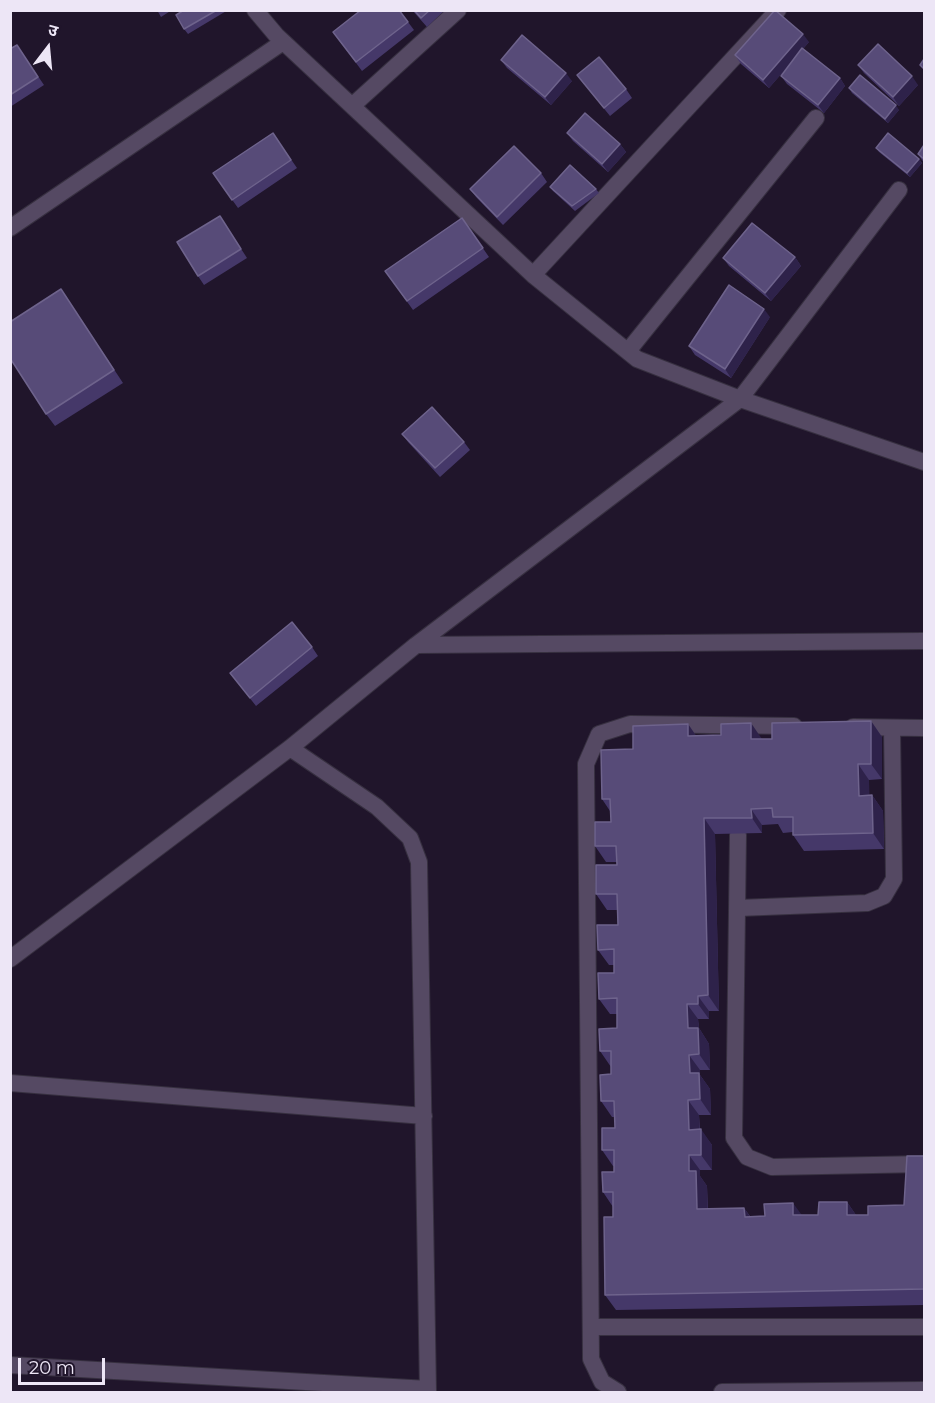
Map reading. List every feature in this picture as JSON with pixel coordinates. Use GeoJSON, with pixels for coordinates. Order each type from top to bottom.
{"type":"FeatureCollection","features":[{"type":"Feature","properties":{"kind":"street"},"geometry":{"type":"LineString","coordinates":[[255,10],[283,42],[533,275],[637,358],[740,399],[924,462]]}},
{"type":"Feature","properties":{"kind":"street"},"geometry":{"type":"LineString","coordinates":[[352,106],[458,10]]}},
{"type":"Feature","properties":{"kind":"street"},"geometry":{"type":"LineString","coordinates":[[533,275],[778,10]]}},
{"type":"Feature","properties":{"kind":"street"},"geometry":{"type":"LineString","coordinates":[[10,228],[283,42]]}},
{"type":"Feature","properties":{"kind":"street"},"geometry":{"type":"LineString","coordinates":[[628,351],[816,118]]}},
{"type":"Feature","properties":{"kind":"street"},"geometry":{"type":"LineString","coordinates":[[10,959],[290,748],[416,645],[740,399],[899,190]]}},
{"type":"Feature","properties":{"kind":"street"},"geometry":{"type":"LineString","coordinates":[[416,645],[924,641]]}},
{"type":"Feature","properties":{"kind":"street"},"geometry":{"type":"LineString","coordinates":[[618,1392],[602,1383],[591,1359],[586,764],[599,734],[630,724],[809,727]]}},
{"type":"Feature","properties":{"kind":"street"},"geometry":{"type":"LineString","coordinates":[[832,727],[924,728]]}},
{"type":"Feature","properties":{"kind":"street"},"geometry":{"type":"LineString","coordinates":[[738,908],[867,903],[884,896],[894,879],[892,728]]}},
{"type":"Feature","properties":{"kind":"street"},"geometry":{"type":"LineString","coordinates":[[10,1365],[428,1391],[419,862],[410,838],[377,807],[290,748]]}},
{"type":"Feature","properties":{"kind":"street"},"geometry":{"type":"LineString","coordinates":[[738,835],[734,1138],[747,1157],[772,1167],[924,1164]]}},
{"type":"Feature","properties":{"kind":"street"},"geometry":{"type":"LineString","coordinates":[[10,1083],[424,1116]]}},
{"type":"Feature","properties":{"kind":"street"},"geometry":{"type":"LineString","coordinates":[[591,1328],[924,1327]]}},
{"type":"Feature","properties":{"kind":"street"},"geometry":{"type":"LineString","coordinates":[[722,1392],[924,1390]]}},
{"type":"Feature","properties":{"kind":"building"},"geometry":{"type":"Polygon","coordinates":[[[184,10],[217,10],[184,29],[176,15],[184,10]]]}},
{"type":"Feature","properties":{"kind":"building"},"geometry":{"type":"Polygon","coordinates":[[[361,10],[399,10],[408,22],[356,62],[333,32],[361,10]]]}},
{"type":"Feature","properties":{"kind":"building"},"geometry":{"type":"Polygon","coordinates":[[[414,10],[430,10],[421,18],[414,10]]]}},
{"type":"Feature","properties":{"kind":"building"},"geometry":{"type":"Polygon","coordinates":[[[775,10],[803,34],[763,80],[735,55],[775,10]]]}},
{"type":"Feature","properties":{"kind":"building"},"geometry":{"type":"Polygon","coordinates":[[[522,35],[566,73],[545,97],[501,60],[522,35]]]}},
{"type":"Feature","properties":{"kind":"building"},"geometry":{"type":"Polygon","coordinates":[[[878,44],[912,76],[893,97],[858,65],[878,44]]]}},
{"type":"Feature","properties":{"kind":"building"},"geometry":{"type":"Polygon","coordinates":[[[17,45],[38,77],[10,95],[10,49],[17,45]]]}},
{"type":"Feature","properties":{"kind":"building"},"geometry":{"type":"Polygon","coordinates":[[[802,48],[840,78],[818,105],[781,76],[802,48]]]}},
{"type":"Feature","properties":{"kind":"building"},"geometry":{"type":"Polygon","coordinates":[[[599,57],[626,89],[604,108],[577,75],[599,57]]]}},
{"type":"Feature","properties":{"kind":"building"},"geometry":{"type":"Polygon","coordinates":[[[860,75],[896,105],[885,119],[849,88],[860,75]]]}},
{"type":"Feature","properties":{"kind":"building"},"geometry":{"type":"Polygon","coordinates":[[[585,113],[620,144],[602,164],[567,133],[585,113]]]}},
{"type":"Feature","properties":{"kind":"building"},"geometry":{"type":"Polygon","coordinates":[[[273,133],[291,160],[232,200],[213,173],[273,133]]]}},
{"type":"Feature","properties":{"kind":"building"},"geometry":{"type":"Polygon","coordinates":[[[888,133],[919,159],[907,173],[876,148],[888,133]]]}},
{"type":"Feature","properties":{"kind":"building"},"geometry":{"type":"Polygon","coordinates":[[[924,145],[924,159],[918,154],[924,145]]]}},
{"type":"Feature","properties":{"kind":"building"},"geometry":{"type":"Polygon","coordinates":[[[514,146],[541,173],[497,217],[470,189],[514,146]]]}},
{"type":"Feature","properties":{"kind":"building"},"geometry":{"type":"Polygon","coordinates":[[[570,165],[596,189],[572,206],[550,187],[570,165]]]}},
{"type":"Feature","properties":{"kind":"building"},"geometry":{"type":"Polygon","coordinates":[[[220,216],[241,249],[198,276],[177,242],[220,216]]]}},
{"type":"Feature","properties":{"kind":"building"},"geometry":{"type":"Polygon","coordinates":[[[462,218],[483,248],[407,301],[385,271],[462,218]]]}},
{"type":"Feature","properties":{"kind":"building"},"geometry":{"type":"Polygon","coordinates":[[[752,223],[795,257],[765,293],[723,258],[752,223]]]}},
{"type":"Feature","properties":{"kind":"building"},"geometry":{"type":"Polygon","coordinates":[[[729,285],[764,309],[725,369],[689,346],[729,285]]]}},
{"type":"Feature","properties":{"kind":"building"},"geometry":{"type":"Polygon","coordinates":[[[61,289],[114,370],[46,414],[10,358],[10,322],[61,289]]]}},
{"type":"Feature","properties":{"kind":"building"},"geometry":{"type":"Polygon","coordinates":[[[432,407],[464,442],[435,468],[402,434],[432,407]]]}},
{"type":"Feature","properties":{"kind":"building"},"geometry":{"type":"Polygon","coordinates":[[[292,622],[312,647],[250,698],[230,673],[292,622]]]}},
{"type":"Feature","properties":{"kind":"building"},"geometry":{"type":"Polygon","coordinates":[[[871,721],[871,764],[858,764],[859,796],[872,795],[873,833],[793,835],[793,817],[773,817],[772,808],[751,809],[752,818],[704,818],[708,995],[698,996],[698,1004],[687,1004],[688,1028],[698,1028],[699,1054],[689,1055],[690,1073],[699,1073],[700,1099],[688,1100],[689,1130],[701,1129],[701,1155],[689,1155],[689,1171],[696,1171],[697,1209],[744,1208],[745,1217],[765,1216],[764,1204],[793,1203],[793,1215],[818,1215],[819,1202],[847,1202],[847,1215],[868,1215],[868,1206],[904,1205],[907,1156],[924,1156],[924,1289],[605,1295],[604,1217],[613,1217],[613,1192],[603,1192],[602,1172],[614,1172],[614,1150],[602,1150],[602,1128],[615,1128],[614,1101],[601,1101],[600,1075],[611,1074],[611,1051],[600,1051],[599,1029],[617,1028],[617,998],[599,999],[598,973],[614,973],[614,949],[598,950],[597,925],[618,925],[617,894],[596,894],[596,865],[617,865],[616,846],[595,846],[595,822],[611,822],[610,799],[602,799],[601,750],[633,749],[633,726],[688,724],[688,736],[721,735],[721,724],[751,723],[751,739],[772,739],[772,723],[871,721]]]}}]}
